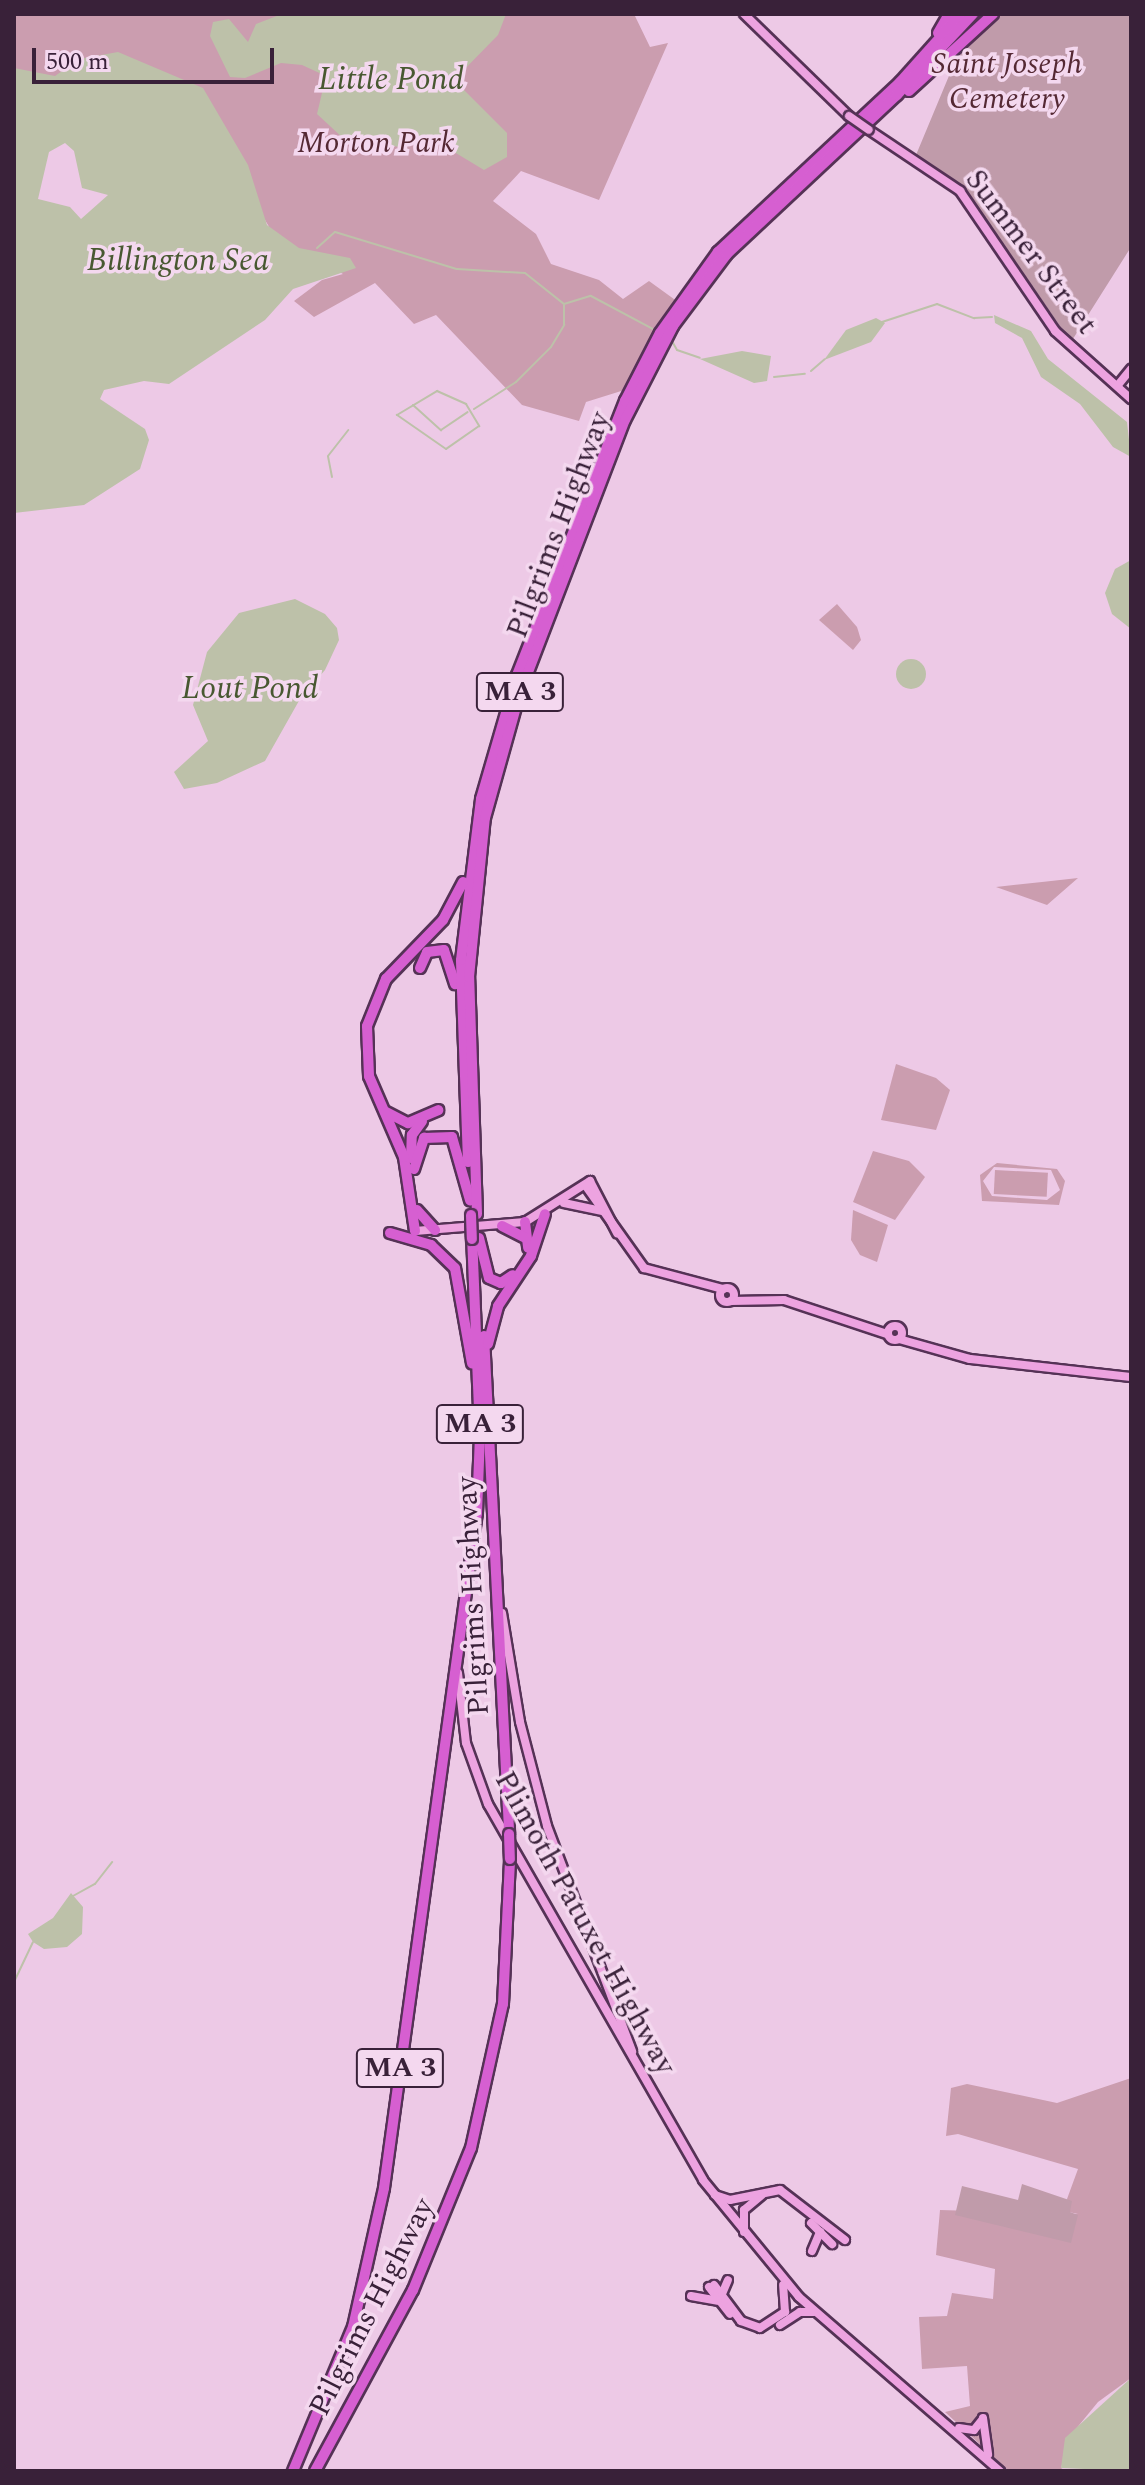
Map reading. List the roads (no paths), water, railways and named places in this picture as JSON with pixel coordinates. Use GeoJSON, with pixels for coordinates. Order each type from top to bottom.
{"type":"FeatureCollection","features":[{"type":"Feature","properties":{"kind":"highway"},"geometry":{"type":"LineString","coordinates":[[883,98],[949,14]]}},
{"type":"Feature","properties":{"kind":"highway","name":"Pilgrims Highway"},"geometry":{"type":"LineString","coordinates":[[474,1215],[470,1200],[462,1059],[461,942],[472,844],[517,675],[644,370],[688,289],[734,234],[883,98],[961,14]]}},
{"type":"Feature","properties":{"kind":"highway","name":"Pilgrims Highway"},"geometry":{"type":"LineString","coordinates":[[315,2471],[413,2290],[471,2148],[503,2004],[510,1859],[486,1362],[474,1215],[469,954],[485,818],[523,682],[644,370],[727,254],[869,125],[973,14]]}},
{"type":"Feature","properties":{"kind":"highway"},"geometry":{"type":"LineString","coordinates":[[869,125],[993,14]]}},
{"type":"Feature","properties":{"kind":"highway"},"geometry":{"type":"LineString","coordinates":[[435,1230],[414,1208],[404,1157],[369,1076],[366,1034],[373,1005],[392,971],[454,904],[472,844]]}},
{"type":"Feature","properties":{"kind":"highway"},"geometry":{"type":"LineString","coordinates":[[392,971],[406,963],[422,971],[433,949],[452,958],[462,1059]]}},
{"type":"Feature","properties":{"kind":"highway"},"geometry":{"type":"LineString","coordinates":[[380,1104],[399,1121],[422,1121]]}},
{"type":"Feature","properties":{"kind":"highway"},"geometry":{"type":"LineString","coordinates":[[415,1231],[414,1169],[410,1141],[422,1121],[438,1110]]}},
{"type":"Feature","properties":{"kind":"highway"},"geometry":{"type":"LineString","coordinates":[[414,1169],[424,1138],[452,1137],[470,1200]]}},
{"type":"Feature","properties":{"kind":"highway"},"geometry":{"type":"LineString","coordinates":[[414,1208],[407,1223],[390,1233],[431,1245],[458,1273],[480,1434]]}},
{"type":"Feature","properties":{"kind":"highway"},"geometry":{"type":"LineString","coordinates":[[486,1362],[497,1309],[531,1256],[535,1234],[545,1214]]}},
{"type":"Feature","properties":{"kind":"highway"},"geometry":{"type":"LineString","coordinates":[[525,1222],[535,1234]]}},
{"type":"Feature","properties":{"kind":"highway"},"geometry":{"type":"LineString","coordinates":[[476,1239],[487,1274],[497,1283],[510,1278],[528,1244],[525,1222]]}},
{"type":"Feature","properties":{"kind":"highway"},"geometry":{"type":"LineString","coordinates":[[502,1226],[520,1231],[528,1244]]}},
{"type":"Feature","properties":{"kind":"highway","name":"Pilgrims Highway"},"geometry":{"type":"LineString","coordinates":[[293,2471],[342,2359],[376,2235],[459,1652],[480,1434],[476,1239]]}},
{"type":"Feature","properties":{"kind":"main road","name":"Summer Street"},"geometry":{"type":"LineString","coordinates":[[744,14],[849,116],[869,125],[960,191],[1055,331],[1131,399]]}},
{"type":"Feature","properties":{"kind":"main road"},"geometry":{"type":"LineString","coordinates":[[1118,385],[1131,369]]}},
{"type":"Feature","properties":{"kind":"main road"},"geometry":{"type":"LineString","coordinates":[[415,1231],[525,1222],[563,1204],[588,1183]]}},
{"type":"Feature","properties":{"kind":"main road"},"geometry":{"type":"LineString","coordinates":[[588,1183],[601,1211],[649,1271],[722,1292],[733,1291],[748,1297],[790,1302],[970,1359],[1130,1376]]}},
{"type":"Feature","properties":{"kind":"main road"},"geometry":{"type":"LineString","coordinates":[[588,1183],[617,1233]]}},
{"type":"Feature","properties":{"kind":"main road"},"geometry":{"type":"LineString","coordinates":[[563,1204],[601,1211]]}},
{"type":"Feature","properties":{"kind":"main road"},"geometry":{"type":"LineString","coordinates":[[731,1301],[733,1291]]}},
{"type":"Feature","properties":{"kind":"main road"},"geometry":{"type":"LineString","coordinates":[[722,1292],[731,1301]]}},
{"type":"Feature","properties":{"kind":"main road"},"geometry":{"type":"LineString","coordinates":[[731,1301],[748,1297]]}},
{"type":"Feature","properties":{"kind":"main road","name":"Plimoth Patuxet Highway"},"geometry":{"type":"LineString","coordinates":[[497,1576],[520,1722],[558,1864],[599,1976],[666,2120]]}},
{"type":"Feature","properties":{"kind":"main road","name":"Plimoth Patuxet Highway"},"geometry":{"type":"LineString","coordinates":[[459,1652],[463,1731],[482,1792],[666,2120],[710,2190],[745,2237],[814,2312],[949,2424],[1000,2471]]}},
{"type":"Feature","properties":{"kind":"main road"},"geometry":{"type":"LineString","coordinates":[[710,2190],[727,2201],[780,2190],[834,2244]]}},
{"type":"Feature","properties":{"kind":"main road"},"geometry":{"type":"LineString","coordinates":[[745,2237],[746,2208],[769,2193],[785,2197],[825,2232],[845,2240]]}},
{"type":"Feature","properties":{"kind":"main road"},"geometry":{"type":"LineString","coordinates":[[812,2251],[825,2232]]}},
{"type":"Feature","properties":{"kind":"main road"},"geometry":{"type":"LineString","coordinates":[[691,2296],[721,2298],[744,2323],[768,2326],[788,2304],[777,2274]]}},
{"type":"Feature","properties":{"kind":"main road"},"geometry":{"type":"LineString","coordinates":[[721,2298],[728,2280]]}},
{"type":"Feature","properties":{"kind":"main road"},"geometry":{"type":"LineString","coordinates":[[712,2286],[739,2325],[755,2332],[772,2330],[800,2312],[814,2312]]}},
{"type":"Feature","properties":{"kind":"main road"},"geometry":{"type":"LineString","coordinates":[[949,2424],[970,2431],[983,2418],[982,2442],[990,2463]]}},
{"type":"Feature","properties":{"kind":"water","name":"Little Pond"},"geometry":{"type":"Polygon","coordinates":[[[282,14],[506,14],[498,35],[454,80],[507,133],[507,157],[484,170],[426,135],[400,147],[344,139],[317,114],[326,76],[302,65],[281,63],[245,78],[230,77],[210,36],[213,22],[229,19],[248,42],[256,24],[282,14]]]}},
{"type":"Feature","properties":{"kind":"water","name":"Billington Sea"},"geometry":{"type":"Polygon","coordinates":[[[118,52],[203,88],[248,165],[267,225],[299,248],[350,258],[356,268],[293,289],[265,320],[169,384],[144,381],[104,390],[100,399],[145,429],[149,440],[140,469],[84,505],[14,513],[14,68],[55,76],[79,59],[118,52]],[[65,143],[49,152],[38,199],[70,207],[81,219],[108,195],[82,188],[74,151],[65,143]]]}},
{"type":"Feature","properties":{"kind":"water"},"geometry":{"type":"Polygon","coordinates":[[[994,315],[1031,331],[1048,359],[1127,422],[1131,457],[1113,447],[1080,404],[1041,377],[1022,338],[995,323],[994,315]]]}},
{"type":"Feature","properties":{"kind":"water"},"geometry":{"type":"Polygon","coordinates":[[[876,318],[885,323],[871,342],[824,360],[846,330],[876,318]]]}},
{"type":"Feature","properties":{"kind":"water"},"geometry":{"type":"Polygon","coordinates":[[[742,351],[771,356],[767,381],[754,383],[700,359],[742,351]]]}},
{"type":"Feature","properties":{"kind":"water"},"geometry":{"type":"Polygon","coordinates":[[[1131,560],[1131,629],[1112,614],[1105,593],[1115,569],[1131,560]]]}},
{"type":"Feature","properties":{"kind":"water","name":"Lout Pond"},"geometry":{"type":"Polygon","coordinates":[[[295,599],[325,614],[337,628],[339,640],[325,670],[300,699],[265,761],[217,783],[184,789],[174,772],[208,741],[193,705],[207,652],[239,613],[295,599]]]}},
{"type":"Feature","properties":{"kind":"water"},"geometry":{"type":"Polygon","coordinates":[[[911,659],[917,660],[925,668],[925,680],[917,688],[911,689],[905,688],[897,680],[896,674],[897,668],[905,660],[911,659]]]}},
{"type":"Feature","properties":{"kind":"water"},"geometry":{"type":"Polygon","coordinates":[[[71,1893],[83,1907],[82,1934],[67,1947],[44,1949],[33,1942],[28,1934],[53,1918],[71,1893]]]}},
{"type":"Feature","properties":{"kind":"water"},"geometry":{"type":"Polygon","coordinates":[[[1131,2378],[1131,2471],[1061,2468],[1065,2438],[1131,2378]]]}},
{"type":"Feature","properties":{"kind":"waterway"},"geometry":{"type":"LineString","coordinates":[[317,248],[335,232],[457,269],[525,273],[564,304],[591,296],[655,330]]}},
{"type":"Feature","properties":{"kind":"waterway"},"geometry":{"type":"LineString","coordinates":[[882,322],[937,304],[974,318],[992,317]]}},
{"type":"Feature","properties":{"kind":"waterway"},"geometry":{"type":"LineString","coordinates":[[474,409],[516,382],[551,347],[564,325],[564,305]]}},
{"type":"Feature","properties":{"kind":"waterway"},"geometry":{"type":"LineString","coordinates":[[672,341],[677,350],[700,358]]}},
{"type":"Feature","properties":{"kind":"waterway"},"geometry":{"type":"LineString","coordinates":[[811,371],[825,359]]}},
{"type":"Feature","properties":{"kind":"waterway"},"geometry":{"type":"LineString","coordinates":[[774,377],[805,374]]}},
{"type":"Feature","properties":{"kind":"waterway"},"geometry":{"type":"LineString","coordinates":[[437,391],[466,404],[479,426],[446,449],[397,415],[437,391]]}},
{"type":"Feature","properties":{"kind":"waterway"},"geometry":{"type":"LineString","coordinates":[[413,405],[441,430],[468,412]]}},
{"type":"Feature","properties":{"kind":"waterway"},"geometry":{"type":"LineString","coordinates":[[332,477],[328,456],[348,430]]}},
{"type":"Feature","properties":{"kind":"waterway"},"geometry":{"type":"LineString","coordinates":[[73,1896],[95,1884],[112,1862]]}},
{"type":"Feature","properties":{"kind":"waterway"},"geometry":{"type":"LineString","coordinates":[[14,1982],[33,1942]]}},
{"type":"Feature","properties":{"kind":"park label","name":"Saint Joseph Cemetery"},"geometry":{"type":"Point","coordinates":[1007,81]}},
{"type":"Feature","properties":{"kind":"park label","name":"Morton Park"},"geometry":{"type":"Point","coordinates":[376,143]}}]}
